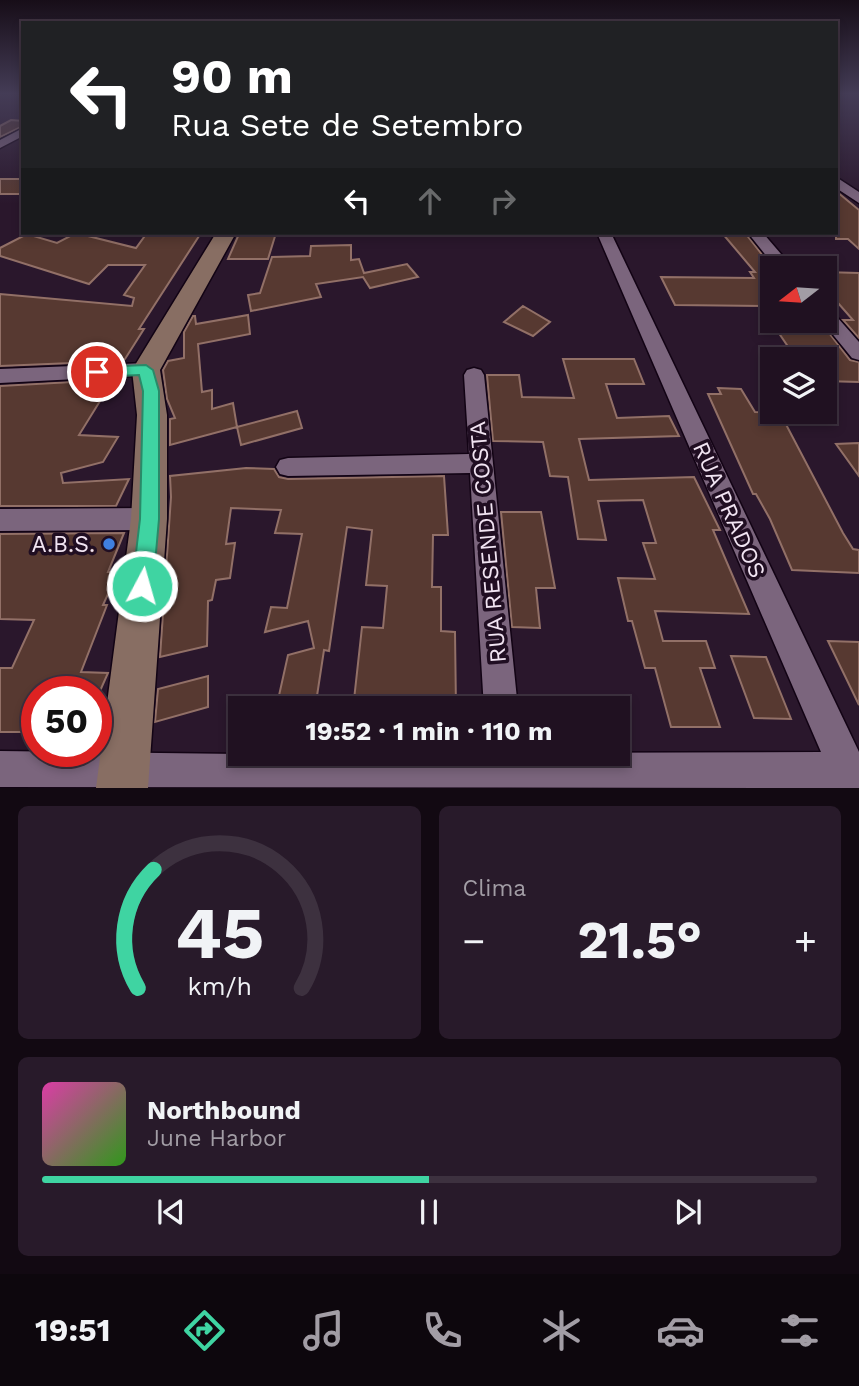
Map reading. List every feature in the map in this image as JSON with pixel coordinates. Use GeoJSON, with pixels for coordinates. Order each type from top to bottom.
{"type":"FeatureCollection","features":[{"type":"Feature","properties":{"kind":"main road"},"geometry":{"type":"LineString","coordinates":[[123,779],[149,519],[152,415],[151,391],[146,370],[225,235]]}},
{"type":"Feature","properties":{"kind":"street"},"geometry":{"type":"LineString","coordinates":[[4,149],[21,133]]}},
{"type":"Feature","properties":{"kind":"street"},"geometry":{"type":"LineString","coordinates":[[838,183],[859,199]]}},
{"type":"Feature","properties":{"kind":"street","name":"RUA PRADOS"},"geometry":{"type":"LineString","coordinates":[[605,235],[853,776]]}},
{"type":"Feature","properties":{"kind":"street"},"geometry":{"type":"LineString","coordinates":[[757,235],[775,256]]}},
{"type":"Feature","properties":{"kind":"street"},"geometry":{"type":"LineString","coordinates":[[837,328],[859,354]]}},
{"type":"Feature","properties":{"kind":"street"},"geometry":{"type":"LineString","coordinates":[[0,376],[146,370]]}},
{"type":"Feature","properties":{"kind":"street","name":"RUA RESENDE COSTA"},"geometry":{"type":"LineString","coordinates":[[474,375],[500,696]]}},
{"type":"Feature","properties":{"kind":"street"},"geometry":{"type":"LineString","coordinates":[[288,467],[482,463]]}},
{"type":"Feature","properties":{"kind":"street"},"geometry":{"type":"LineString","coordinates":[[0,520],[149,519]]}},
{"type":"Feature","properties":{"kind":"street"},"geometry":{"type":"LineString","coordinates":[[0,769],[123,779],[506,770],[853,776]]}},
{"type":"Feature","properties":{"kind":"building"},"geometry":{"type":"Polygon","coordinates":[[[0,131],[13,131],[0,137],[0,131]]]}},
{"type":"Feature","properties":{"kind":"building"},"geometry":{"type":"Polygon","coordinates":[[[0,179],[21,179],[21,194],[0,194],[0,179]]]}},
{"type":"Feature","properties":{"kind":"building"},"geometry":{"type":"Polygon","coordinates":[[[838,193],[859,210],[859,249],[848,239],[836,239],[838,193]]]}},
{"type":"Feature","properties":{"kind":"building"},"geometry":{"type":"Polygon","coordinates":[[[25,235],[57,243],[72,235],[84,235],[136,248],[146,235],[200,235],[139,329],[144,329],[125,359],[0,366],[0,294],[132,306],[134,298],[124,295],[145,265],[108,265],[89,284],[0,256],[0,248],[25,235]]]}},
{"type":"Feature","properties":{"kind":"building"},"geometry":{"type":"Polygon","coordinates":[[[239,235],[275,235],[268,259],[228,259],[239,235]]]}},
{"type":"Feature","properties":{"kind":"building"},"geometry":{"type":"Polygon","coordinates":[[[724,235],[747,235],[763,256],[760,256],[760,306],[675,305],[661,277],[754,278],[750,272],[755,272],[724,235]]]}},
{"type":"Feature","properties":{"kind":"building"},"geometry":{"type":"Polygon","coordinates":[[[351,245],[351,260],[359,259],[364,273],[407,264],[418,277],[370,288],[363,277],[316,284],[321,297],[251,311],[248,295],[260,293],[272,257],[310,256],[311,246],[351,245]]]}},
{"type":"Feature","properties":{"kind":"building"},"geometry":{"type":"Polygon","coordinates":[[[837,272],[859,273],[859,338],[843,320],[853,320],[837,302],[837,272]]]}},
{"type":"Feature","properties":{"kind":"building"},"geometry":{"type":"Polygon","coordinates":[[[523,306],[550,322],[533,336],[504,322],[523,306]]]}},
{"type":"Feature","properties":{"kind":"building"},"geometry":{"type":"Polygon","coordinates":[[[248,315],[250,334],[198,344],[202,392],[212,390],[212,409],[233,403],[237,427],[170,445],[170,419],[175,418],[167,399],[163,370],[168,361],[184,358],[184,332],[193,316],[196,324],[248,315]]]}},
{"type":"Feature","properties":{"kind":"building"},"geometry":{"type":"Polygon","coordinates":[[[779,333],[829,333],[850,360],[859,362],[859,382],[837,381],[837,347],[788,347],[779,333]]]}},
{"type":"Feature","properties":{"kind":"building"},"geometry":{"type":"Polygon","coordinates":[[[563,359],[634,359],[644,384],[606,384],[617,418],[669,416],[679,436],[579,439],[589,480],[694,477],[720,530],[713,530],[749,614],[655,611],[663,641],[706,641],[715,668],[700,668],[720,727],[671,727],[655,668],[645,668],[632,621],[628,621],[618,578],[655,579],[643,543],[656,543],[643,500],[598,501],[606,540],[578,539],[568,477],[550,476],[543,442],[493,441],[487,375],[519,375],[522,397],[574,398],[563,359]]]}},
{"type":"Feature","properties":{"kind":"building"},"geometry":{"type":"Polygon","coordinates":[[[108,380],[100,393],[105,393],[79,435],[118,437],[103,462],[61,473],[63,483],[129,479],[116,506],[0,506],[0,386],[108,380]]]}},
{"type":"Feature","properties":{"kind":"building"},"geometry":{"type":"Polygon","coordinates":[[[718,388],[741,389],[755,412],[760,412],[760,424],[786,424],[843,533],[853,549],[859,550],[859,573],[792,570],[770,519],[756,494],[753,494],[708,394],[721,394],[718,388]]]}},
{"type":"Feature","properties":{"kind":"building"},"geometry":{"type":"Polygon","coordinates":[[[297,411],[302,428],[241,445],[237,427],[297,411]]]}},
{"type":"Feature","properties":{"kind":"building"},"geometry":{"type":"Polygon","coordinates":[[[859,443],[859,476],[836,444],[859,443]]]}},
{"type":"Feature","properties":{"kind":"building"},"geometry":{"type":"Polygon","coordinates":[[[246,468],[274,469],[279,477],[288,479],[444,476],[448,535],[433,535],[432,587],[441,587],[441,631],[455,632],[456,696],[354,696],[362,627],[383,628],[387,586],[366,585],[372,530],[347,527],[329,651],[324,650],[317,696],[279,696],[288,655],[314,648],[308,621],[265,632],[271,607],[287,608],[302,534],[275,533],[281,510],[231,508],[226,544],[235,543],[230,578],[216,580],[212,600],[208,601],[207,646],[160,657],[171,497],[170,476],[246,468]]]}},
{"type":"Feature","properties":{"kind":"building"},"geometry":{"type":"Polygon","coordinates":[[[501,512],[541,512],[555,588],[536,588],[540,628],[512,627],[501,512]]]}},
{"type":"Feature","properties":{"kind":"building"},"geometry":{"type":"Polygon","coordinates":[[[124,533],[108,572],[118,572],[103,605],[107,605],[81,672],[108,673],[107,676],[21,676],[21,732],[0,732],[0,668],[12,668],[34,620],[0,619],[0,534],[124,533]]]}},
{"type":"Feature","properties":{"kind":"building"},"geometry":{"type":"Polygon","coordinates":[[[828,641],[859,642],[859,705],[828,641]]]}},
{"type":"Feature","properties":{"kind":"building"},"geometry":{"type":"Polygon","coordinates":[[[731,656],[766,657],[791,719],[754,718],[731,656]]]}},
{"type":"Feature","properties":{"kind":"building"},"geometry":{"type":"Polygon","coordinates":[[[208,676],[208,707],[155,722],[158,689],[208,676]]]}},
{"type":"Feature","properties":{"kind":"place","name":"A.B.S."},"geometry":{"type":"Point","coordinates":[109,544]}},
{"type":"Feature","properties":{"kind":"route"},"geometry":{"type":"LineString","coordinates":[[97,372],[146,370],[151,391],[149,519],[142,586]]}}]}
